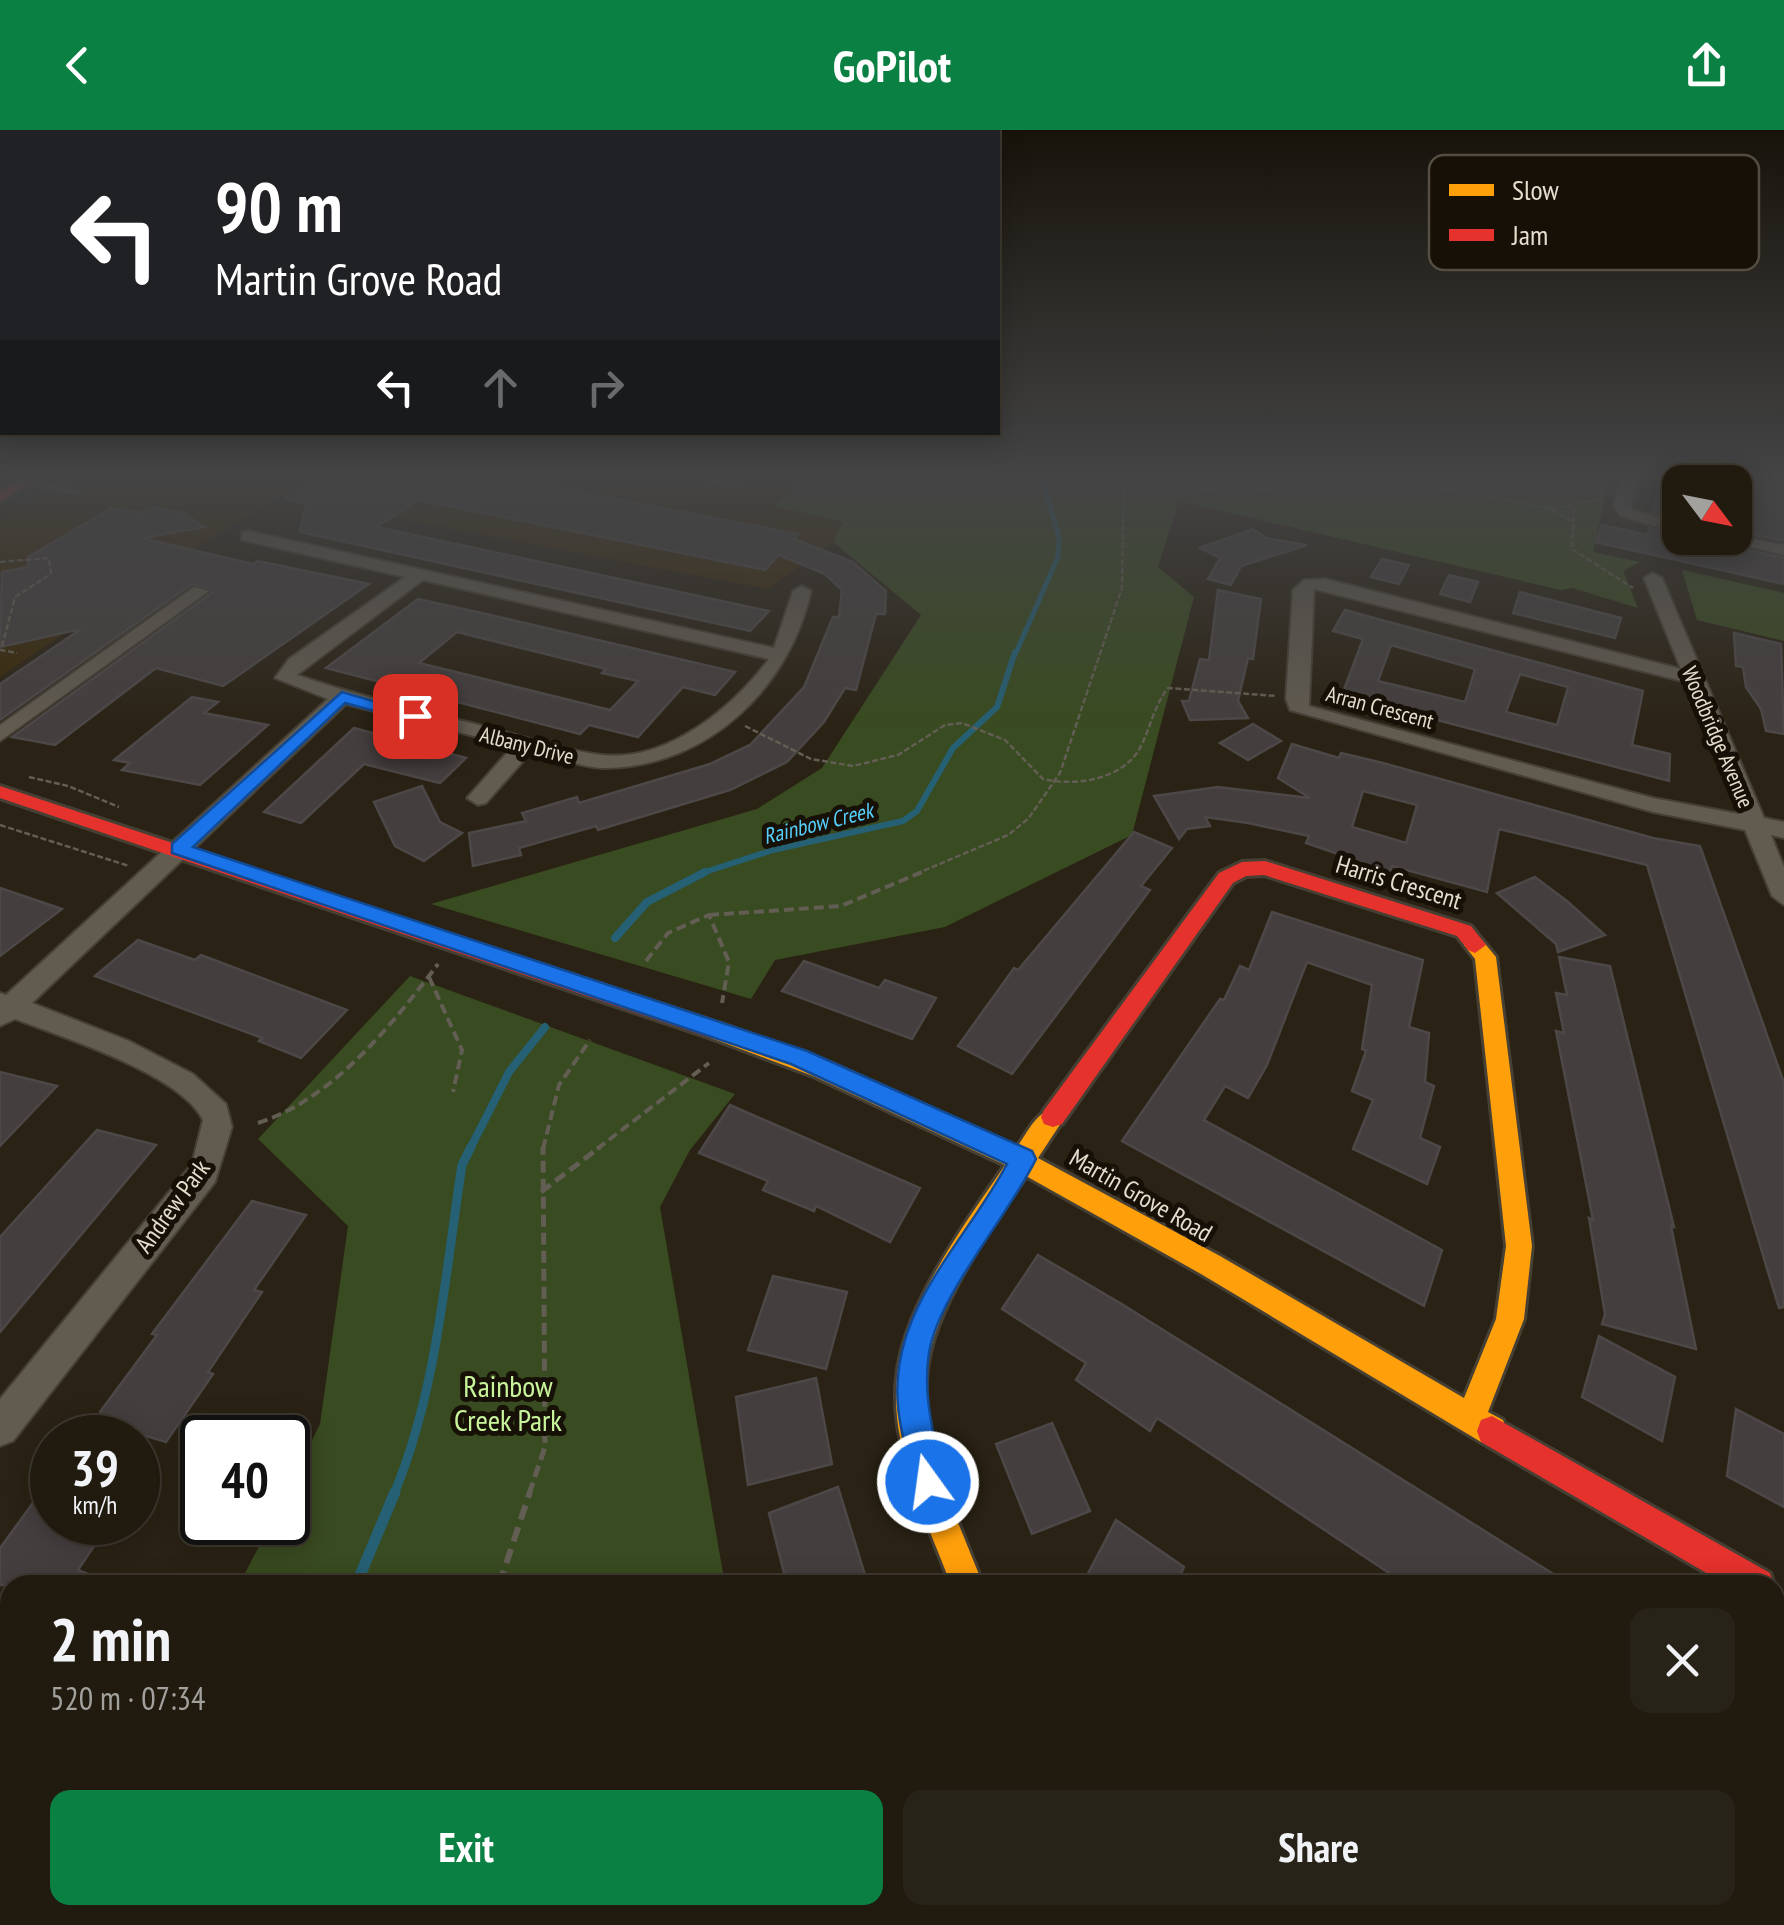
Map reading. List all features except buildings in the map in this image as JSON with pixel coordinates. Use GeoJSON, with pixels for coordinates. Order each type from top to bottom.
{"type":"FeatureCollection","features":[{"type":"Feature","properties":{"kind":"street"},"geometry":{"type":"LineString","coordinates":[[360,562],[778,655]]}},
{"type":"Feature","properties":{"kind":"street","name":"Albany Drive"},"geometry":{"type":"LineString","coordinates":[[418,575],[286,672],[288,682],[604,762],[638,757],[693,739],[738,708],[778,655],[799,611],[802,591]]}},
{"type":"Feature","properties":{"kind":"street","name":"Woodbridge Avenue"},"geometry":{"type":"LineString","coordinates":[[1643,583],[1694,678],[1784,896]]}},
{"type":"Feature","properties":{"kind":"street","name":"Arran Crescent"},"geometry":{"type":"LineString","coordinates":[[1694,678],[1325,584],[1310,584],[1302,590],[1296,699],[1300,710],[1653,805],[1784,830]]}},
{"type":"Feature","properties":{"kind":"street"},"geometry":{"type":"LineString","coordinates":[[0,735],[200,591]]}},
{"type":"Feature","properties":{"kind":"street","name":"Andrew Park"},"geometry":{"type":"LineString","coordinates":[[0,1428],[204,1172],[217,1128],[216,1112],[190,1082],[4,1009],[342,697]]}},
{"type":"Feature","properties":{"kind":"street"},"geometry":{"type":"LineString","coordinates":[[478,798],[526,745]]}},
{"type":"Feature","properties":{"kind":"street","name":"Martin Grove Road"},"geometry":{"type":"LineString","coordinates":[[0,792],[799,1058],[1023,1159],[1741,1575]]}},
{"type":"Feature","properties":{"kind":"street","name":"Harris Crescent"},"geometry":{"type":"LineString","coordinates":[[1023,1159],[1226,878],[1242,868],[1265,868],[1464,931],[1485,957],[1520,1246],[1510,1318],[1472,1416]]}},
{"type":"Feature","properties":{"kind":"street"},"geometry":{"type":"LineString","coordinates":[[964,1575],[918,1445],[911,1377],[915,1351],[939,1290],[1000,1202],[1023,1159]]}},
{"type":"Feature","properties":{"kind":"path"},"geometry":{"type":"LineString","coordinates":[[18,653],[0,650],[14,597],[51,574],[49,562]]}},
{"type":"Feature","properties":{"kind":"path"},"geometry":{"type":"LineString","coordinates":[[646,961],[668,933],[709,914],[811,911],[875,894],[1008,835],[1028,820],[1054,782],[1122,588],[1122,562]]}},
{"type":"Feature","properties":{"kind":"path"},"geometry":{"type":"LineString","coordinates":[[1599,562],[1643,583]]}},
{"type":"Feature","properties":{"kind":"path"},"geometry":{"type":"LineString","coordinates":[[744,726],[807,760],[854,768],[891,758],[924,742],[947,723],[964,723],[1014,746],[1035,774],[1054,782],[1107,775],[1133,759],[1145,742],[1168,688],[1282,696]]}},
{"type":"Feature","properties":{"kind":"path"},"geometry":{"type":"LineString","coordinates":[[28,777],[86,792],[132,814]]}},
{"type":"Feature","properties":{"kind":"path"},"geometry":{"type":"LineString","coordinates":[[0,825],[143,870]]}},
{"type":"Feature","properties":{"kind":"path"},"geometry":{"type":"LineString","coordinates":[[709,914],[729,962],[728,984],[720,1006]]}},
{"type":"Feature","properties":{"kind":"path"},"geometry":{"type":"LineString","coordinates":[[258,1123],[284,1116],[338,1075],[438,964]]}},
{"type":"Feature","properties":{"kind":"path"},"geometry":{"type":"LineString","coordinates":[[429,977],[462,1050],[453,1092]]}},
{"type":"Feature","properties":{"kind":"path"},"geometry":{"type":"LineString","coordinates":[[503,1575],[545,1447],[541,1192],[550,1110],[568,1066],[590,1040]]}},
{"type":"Feature","properties":{"kind":"path"},"geometry":{"type":"LineString","coordinates":[[541,1192],[709,1063]]}},
{"type":"Feature","properties":{"kind":"shaded area"},"geometry":{"type":"Polygon","coordinates":[[[0,562],[173,562],[140,582],[0,677],[0,562]]]}},
{"type":"Feature","properties":{"kind":"shaded area"},"geometry":{"type":"Polygon","coordinates":[[[625,562],[806,562],[768,589],[625,562]]]}},
{"type":"Feature","properties":{"kind":"green space"},"geometry":{"type":"Polygon","coordinates":[[[857,562],[1160,562],[1158,567],[1194,597],[1132,835],[945,927],[775,960],[751,999],[431,904],[757,809],[822,768],[921,615],[857,562]]]}},
{"type":"Feature","properties":{"kind":"green space"},"geometry":{"type":"Polygon","coordinates":[[[1440,562],[1640,562],[1623,571],[1638,608],[1572,588],[1561,590],[1440,562]]]}},
{"type":"Feature","properties":{"kind":"green space"},"geometry":{"type":"Polygon","coordinates":[[[1682,570],[1784,593],[1784,641],[1697,620],[1682,570]]]}},
{"type":"Feature","properties":{"kind":"green space","name":"Rainbow Creek Park"},"geometry":{"type":"Polygon","coordinates":[[[410,976],[735,1094],[690,1150],[660,1207],[723,1575],[244,1575],[260,1545],[310,1545],[310,1444],[320,1424],[348,1226],[258,1139],[410,976]]]}},
{"type":"Feature","properties":{"kind":"waterway","name":"Rainbow Creek"},"geometry":{"type":"LineString","coordinates":[[1015,655],[1056,562]]}},
{"type":"Feature","properties":{"kind":"waterway","name":"Rainbow Creek"},"geometry":{"type":"LineString","coordinates":[[705,872],[773,850],[903,821],[917,811],[953,748],[997,707],[1015,652]]}},
{"type":"Feature","properties":{"kind":"waterway","name":"Rainbow Creek"},"geometry":{"type":"LineString","coordinates":[[615,938],[647,902],[705,872]]}},
{"type":"Feature","properties":{"kind":"waterway","name":"Rainbow Creek"},"geometry":{"type":"LineString","coordinates":[[699,874],[705,872]]}},
{"type":"Feature","properties":{"kind":"waterway","name":"Rainbow Creek"},"geometry":{"type":"LineString","coordinates":[[470,1149],[509,1072],[545,1027]]}},
{"type":"Feature","properties":{"kind":"waterway","name":"Rainbow Creek"},"geometry":{"type":"LineString","coordinates":[[394,1494],[409,1455],[430,1374],[462,1165],[470,1149]]}},
{"type":"Feature","properties":{"kind":"waterway","name":"Rainbow Creek"},"geometry":{"type":"LineString","coordinates":[[360,1575],[395,1492]]}},
{"type":"Feature","properties":{"kind":"traffic: slow"},"geometry":{"type":"LineString","coordinates":[[1472,1416],[1510,1319],[1519,1246],[1485,957],[1475,945]]}},
{"type":"Feature","properties":{"kind":"traffic: slow"},"geometry":{"type":"LineString","coordinates":[[719,1032],[821,1070],[1019,1160],[1210,1265],[1492,1431]]}},
{"type":"Feature","properties":{"kind":"traffic: slow"},"geometry":{"type":"LineString","coordinates":[[963,1575],[938,1510],[915,1431],[911,1378],[916,1350],[968,1244],[1053,1117]]}},
{"type":"Feature","properties":{"kind":"traffic: jam"},"geometry":{"type":"LineString","coordinates":[[0,792],[719,1032]]}},
{"type":"Feature","properties":{"kind":"traffic: jam"},"geometry":{"type":"LineString","coordinates":[[1053,1117],[1226,878],[1242,869],[1265,868],[1464,931],[1475,945]]}},
{"type":"Feature","properties":{"kind":"traffic: jam"},"geometry":{"type":"LineString","coordinates":[[1492,1431],[1741,1575]]}},
{"type":"Feature","properties":{"kind":"route"},"geometry":{"type":"LineString","coordinates":[[415,716],[342,697],[179,849],[819,1065],[1023,1159],[1000,1202],[939,1290],[915,1351],[912,1404],[928,1482]]}}]}
